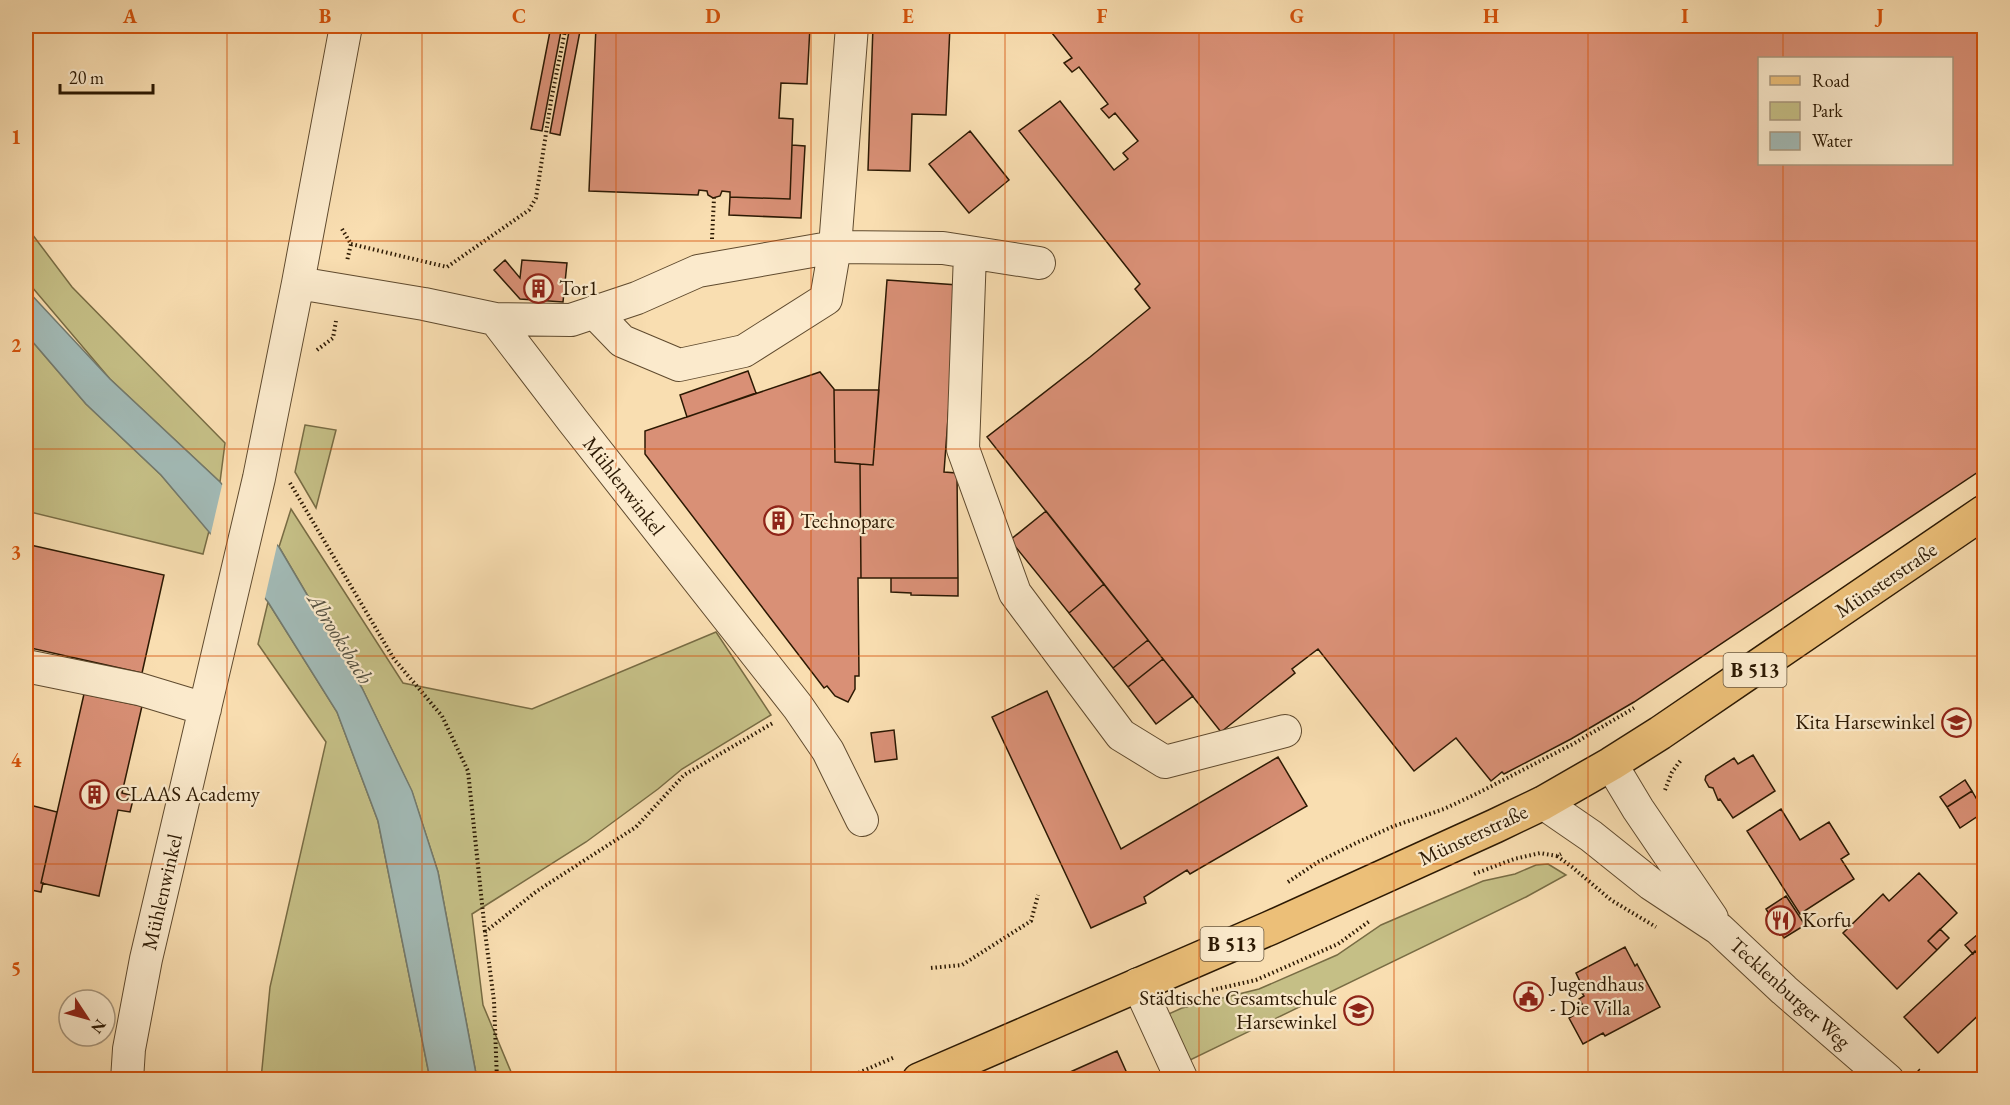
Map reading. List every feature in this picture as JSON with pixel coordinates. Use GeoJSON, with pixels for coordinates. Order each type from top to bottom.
{"type":"FeatureCollection","features":[{"type":"Feature","properties":{"kind":"main road","name":"Münsterstraße"},"geometry":{"type":"LineString","coordinates":[[913,1066],[1137,984],[1270,928],[1543,803],[1611,764],[1733,685],[1984,512]]}},
{"type":"Feature","properties":{"kind":"street","name":"Mühlenwinkel"},"geometry":{"type":"LineString","coordinates":[[127,1080],[129,1050],[146,959],[259,478],[346,26]]}},
{"type":"Feature","properties":{"kind":"street"},"geometry":{"type":"LineString","coordinates":[[594,312],[622,341],[679,365],[744,351],[826,299],[835,247],[852,26]]}},
{"type":"Feature","properties":{"kind":"street"},"geometry":{"type":"LineString","coordinates":[[298,283],[424,304],[495,319],[571,320],[636,297],[698,271],[835,247],[943,248],[1039,263]]}},
{"type":"Feature","properties":{"kind":"street"},"geometry":{"type":"LineString","coordinates":[[970,253],[963,449],[1015,593],[1121,735],[1165,762],[1285,730]]}},
{"type":"Feature","properties":{"kind":"street","name":"Mühlenwinkel"},"geometry":{"type":"LineString","coordinates":[[495,319],[798,707],[828,751],[862,820]]}},
{"type":"Feature","properties":{"kind":"street"},"geometry":{"type":"LineString","coordinates":[[26,666],[139,689],[205,709]]}},
{"type":"Feature","properties":{"kind":"street","name":"Tecklenburger Weg"},"geometry":{"type":"LineString","coordinates":[[1611,764],[1638,809],[1719,929]]}},
{"type":"Feature","properties":{"kind":"street","name":"Tecklenburger Weg"},"geometry":{"type":"LineString","coordinates":[[1543,803],[1591,836],[1651,884],[1719,929],[1784,990],[1888,1080]]}},
{"type":"Feature","properties":{"kind":"street"},"geometry":{"type":"LineString","coordinates":[[1137,984],[1182,1080]]}},
{"type":"Feature","properties":{"kind":"path"},"geometry":{"type":"LineString","coordinates":[[351,244],[447,267],[529,210],[536,198],[551,101],[566,26]]}},
{"type":"Feature","properties":{"kind":"path"},"geometry":{"type":"LineString","coordinates":[[290,482],[394,659],[442,716],[468,771],[494,1001],[497,1080]]}},
{"type":"Feature","properties":{"kind":"path"},"geometry":{"type":"LineString","coordinates":[[1284,885],[1318,862],[1356,843],[1394,826],[1444,809],[1478,793],[1573,744],[1641,704]]}},
{"type":"Feature","properties":{"kind":"path"},"geometry":{"type":"LineString","coordinates":[[485,932],[537,891],[636,827],[684,775],[745,741],[798,707]]}},
{"type":"Feature","properties":{"kind":"path"},"geometry":{"type":"LineString","coordinates":[[1557,856],[1611,900],[1660,929]]}},
{"type":"Feature","properties":{"kind":"path"},"geometry":{"type":"LineString","coordinates":[[931,968],[962,965],[1031,921],[1038,895]]}},
{"type":"Feature","properties":{"kind":"path"},"geometry":{"type":"LineString","coordinates":[[842,1080],[913,1066]]}},
{"type":"Feature","properties":{"kind":"green space"},"geometry":{"type":"Polygon","coordinates":[[[26,226],[72,287],[225,443],[220,482],[110,379],[26,280],[26,226]]]}},
{"type":"Feature","properties":{"kind":"green space"},"geometry":{"type":"Polygon","coordinates":[[[26,334],[86,404],[161,475],[209,531],[203,554],[26,511],[26,334]]]}},
{"type":"Feature","properties":{"kind":"green space"},"geometry":{"type":"Polygon","coordinates":[[[305,425],[336,430],[316,508],[295,472],[305,425]]]}},
{"type":"Feature","properties":{"kind":"green space"},"geometry":{"type":"Polygon","coordinates":[[[291,509],[403,683],[532,709],[716,632],[771,715],[682,769],[586,842],[472,914],[483,1005],[514,1079],[477,1079],[438,872],[412,792],[362,688],[279,547],[291,509]]]}},
{"type":"Feature","properties":{"kind":"green space"},"geometry":{"type":"Polygon","coordinates":[[[268,602],[337,712],[378,821],[430,1079],[261,1079],[270,987],[326,742],[258,644],[268,602]]]}},
{"type":"Feature","properties":{"kind":"green space"},"geometry":{"type":"Polygon","coordinates":[[[1548,864],[1566,875],[1526,897],[1186,1062],[1164,1016],[1182,1008],[1259,989],[1337,955],[1381,925],[1483,881],[1515,874],[1536,865],[1548,864]]]}},
{"type":"Feature","properties":{"kind":"water"},"geometry":{"type":"Polygon","coordinates":[[[26,289],[110,379],[220,482],[279,547],[362,688],[412,791],[438,872],[477,1079],[430,1079],[378,821],[337,712],[268,602],[161,475],[86,404],[26,334],[26,289]]]}},
{"type":"Feature","properties":{"kind":"pier"},"geometry":{"type":"Polygon","coordinates":[[[223,481],[278,541],[264,602],[210,537],[223,481]]]}},
{"type":"Feature","properties":{"kind":"building"},"geometry":{"type":"Polygon","coordinates":[[[551,26],[562,26],[542,131],[531,129],[551,26]]]}},
{"type":"Feature","properties":{"kind":"building"},"geometry":{"type":"Polygon","coordinates":[[[570,26],[581,26],[560,135],[550,133],[570,26]]]}},
{"type":"Feature","properties":{"kind":"building"},"geometry":{"type":"Polygon","coordinates":[[[596,26],[810,26],[807,84],[781,83],[779,118],[793,119],[790,199],[730,197],[730,192],[722,191],[720,196],[713,198],[708,195],[707,191],[699,190],[698,195],[589,191],[596,26]]]}},
{"type":"Feature","properties":{"kind":"building"},"geometry":{"type":"Polygon","coordinates":[[[873,26],[950,26],[946,115],[912,114],[910,171],[868,170],[873,26]]]}},
{"type":"Feature","properties":{"kind":"building"},"geometry":{"type":"Polygon","coordinates":[[[1050,26],[1984,26],[1984,464],[1977,470],[1978,472],[1634,702],[1571,739],[1504,774],[1502,772],[1491,781],[1456,738],[1414,771],[1318,649],[1292,669],[1295,673],[1221,732],[987,437],[1150,308],[1135,289],[1140,284],[1019,131],[1060,101],[1114,170],[1128,159],[1123,153],[1138,141],[1115,113],[1109,118],[1101,109],[1108,104],[1079,67],[1072,72],[1064,63],[1072,58],[1048,28],[1050,26]]]}},
{"type":"Feature","properties":{"kind":"building"},"geometry":{"type":"Polygon","coordinates":[[[970,131],[1009,180],[969,213],[929,164],[970,131]]]}},
{"type":"Feature","properties":{"kind":"building"},"geometry":{"type":"Polygon","coordinates":[[[792,145],[805,146],[801,218],[729,215],[730,197],[790,199],[792,145]]]}},
{"type":"Feature","properties":{"kind":"building","name":"Tor1"},"geometry":{"type":"Polygon","coordinates":[[[505,260],[520,278],[522,260],[567,263],[563,302],[520,299],[494,270],[505,260]]]}},
{"type":"Feature","properties":{"kind":"building"},"geometry":{"type":"Polygon","coordinates":[[[887,280],[958,285],[944,472],[957,473],[958,578],[861,578],[860,464],[873,465],[887,280]]]}},
{"type":"Feature","properties":{"kind":"building"},"geometry":{"type":"Polygon","coordinates":[[[748,371],[756,393],[687,417],[680,395],[748,371]]]}},
{"type":"Feature","properties":{"kind":"building","name":"Technoparc"},"geometry":{"type":"Polygon","coordinates":[[[820,372],[834,389],[835,462],[860,464],[859,676],[855,676],[855,689],[848,702],[835,696],[827,686],[824,688],[645,454],[645,431],[820,372]]]}},
{"type":"Feature","properties":{"kind":"building"},"geometry":{"type":"Polygon","coordinates":[[[834,390],[879,390],[873,465],[835,462],[834,390]]]}},
{"type":"Feature","properties":{"kind":"building"},"geometry":{"type":"Polygon","coordinates":[[[1046,511],[1104,584],[1069,613],[1010,540],[1046,511]]]}},
{"type":"Feature","properties":{"kind":"building"},"geometry":{"type":"Polygon","coordinates":[[[26,544],[164,575],[142,673],[26,647],[26,544]]]}},
{"type":"Feature","properties":{"kind":"building"},"geometry":{"type":"Polygon","coordinates":[[[891,578],[958,578],[958,596],[911,595],[911,593],[891,592],[891,578]]]}},
{"type":"Feature","properties":{"kind":"building"},"geometry":{"type":"Polygon","coordinates":[[[1104,584],[1148,640],[1113,668],[1069,613],[1104,584]]]}},
{"type":"Feature","properties":{"kind":"building"},"geometry":{"type":"Polygon","coordinates":[[[1148,640],[1163,659],[1128,687],[1113,668],[1148,640]]]}},
{"type":"Feature","properties":{"kind":"building"},"geometry":{"type":"Polygon","coordinates":[[[1163,659],[1193,696],[1156,724],[1128,687],[1163,659]]]}},
{"type":"Feature","properties":{"kind":"building"},"geometry":{"type":"Polygon","coordinates":[[[1047,691],[1121,849],[1278,757],[1307,806],[1190,874],[1187,870],[1144,897],[1146,903],[1091,928],[992,717],[1047,691]]]}},
{"type":"Feature","properties":{"kind":"building","name":"CLAAS Academy"},"geometry":{"type":"Polygon","coordinates":[[[84,694],[142,706],[122,793],[134,796],[130,812],[118,810],[99,896],[41,883],[84,694]]]}},
{"type":"Feature","properties":{"kind":"building"},"geometry":{"type":"Polygon","coordinates":[[[894,730],[897,759],[875,762],[871,733],[894,730]]]}},
{"type":"Feature","properties":{"kind":"building"},"geometry":{"type":"Polygon","coordinates":[[[1753,755],[1775,791],[1733,818],[1720,799],[1718,800],[1713,788],[1709,787],[1705,780],[1706,776],[1734,758],[1738,764],[1753,755]]]}},
{"type":"Feature","properties":{"kind":"building"},"geometry":{"type":"Polygon","coordinates":[[[1965,780],[1972,791],[1947,807],[1940,797],[1965,780]]]}},
{"type":"Feature","properties":{"kind":"building"},"geometry":{"type":"Polygon","coordinates":[[[1972,791],[1984,812],[1960,828],[1947,807],[1972,791]]]}},
{"type":"Feature","properties":{"kind":"building"},"geometry":{"type":"Polygon","coordinates":[[[26,804],[57,812],[41,892],[26,889],[26,804]]]}},
{"type":"Feature","properties":{"kind":"building"},"geometry":{"type":"Polygon","coordinates":[[[1781,809],[1800,840],[1829,822],[1849,854],[1841,859],[1854,879],[1800,914],[1747,831],[1781,809]]]}},
{"type":"Feature","properties":{"kind":"building"},"geometry":{"type":"Polygon","coordinates":[[[1919,873],[1957,913],[1928,941],[1937,950],[1897,989],[1843,933],[1883,894],[1889,901],[1919,873]]]}},
{"type":"Feature","properties":{"kind":"building"},"geometry":{"type":"Polygon","coordinates":[[[1786,896],[1805,925],[1784,938],[1766,909],[1786,896]]]}},
{"type":"Feature","properties":{"kind":"building"},"geometry":{"type":"Polygon","coordinates":[[[1940,929],[1949,938],[1937,950],[1928,941],[1940,929]]]}},
{"type":"Feature","properties":{"kind":"building"},"geometry":{"type":"Polygon","coordinates":[[[1984,929],[1984,962],[1975,951],[1973,954],[1965,945],[1984,929]]]}},
{"type":"Feature","properties":{"kind":"building"},"geometry":{"type":"Polygon","coordinates":[[[1625,947],[1660,1007],[1605,1036],[1603,1033],[1583,1044],[1569,1018],[1585,1009],[1579,999],[1584,996],[1582,993],[1585,992],[1576,973],[1625,947]]]}},
{"type":"Feature","properties":{"kind":"building"},"geometry":{"type":"Polygon","coordinates":[[[1975,951],[1984,962],[1984,1010],[1938,1053],[1904,1017],[1975,951]]]}},
{"type":"Feature","properties":{"kind":"building"},"geometry":{"type":"Polygon","coordinates":[[[1117,1051],[1130,1080],[1071,1080],[1068,1073],[1117,1051]]]}},
{"type":"Feature","properties":{"kind":"place","name":"Tor1"},"geometry":{"type":"Point","coordinates":[538,288]}},
{"type":"Feature","properties":{"kind":"place","name":"Technoparc"},"geometry":{"type":"Point","coordinates":[779,521]}},
{"type":"Feature","properties":{"kind":"place","name":"Kita Harsewinkel"},"geometry":{"type":"Point","coordinates":[1956,722]}},
{"type":"Feature","properties":{"kind":"place","name":"CLAAS Academy"},"geometry":{"type":"Point","coordinates":[94,794]}},
{"type":"Feature","properties":{"kind":"place","name":"Korfu"},"geometry":{"type":"Point","coordinates":[1781,920]}},
{"type":"Feature","properties":{"kind":"place","name":"Jugendhaus - Die Villa"},"geometry":{"type":"Point","coordinates":[1529,996]}},
{"type":"Feature","properties":{"kind":"place","name":"Städtische Gesamtschule Harsewinkel"},"geometry":{"type":"Point","coordinates":[1358,1010]}},
{"type":"Feature","properties":{"kind":"water label","name":"Abrooksbach"},"geometry":{"type":"Point","coordinates":[341,638]}}]}
